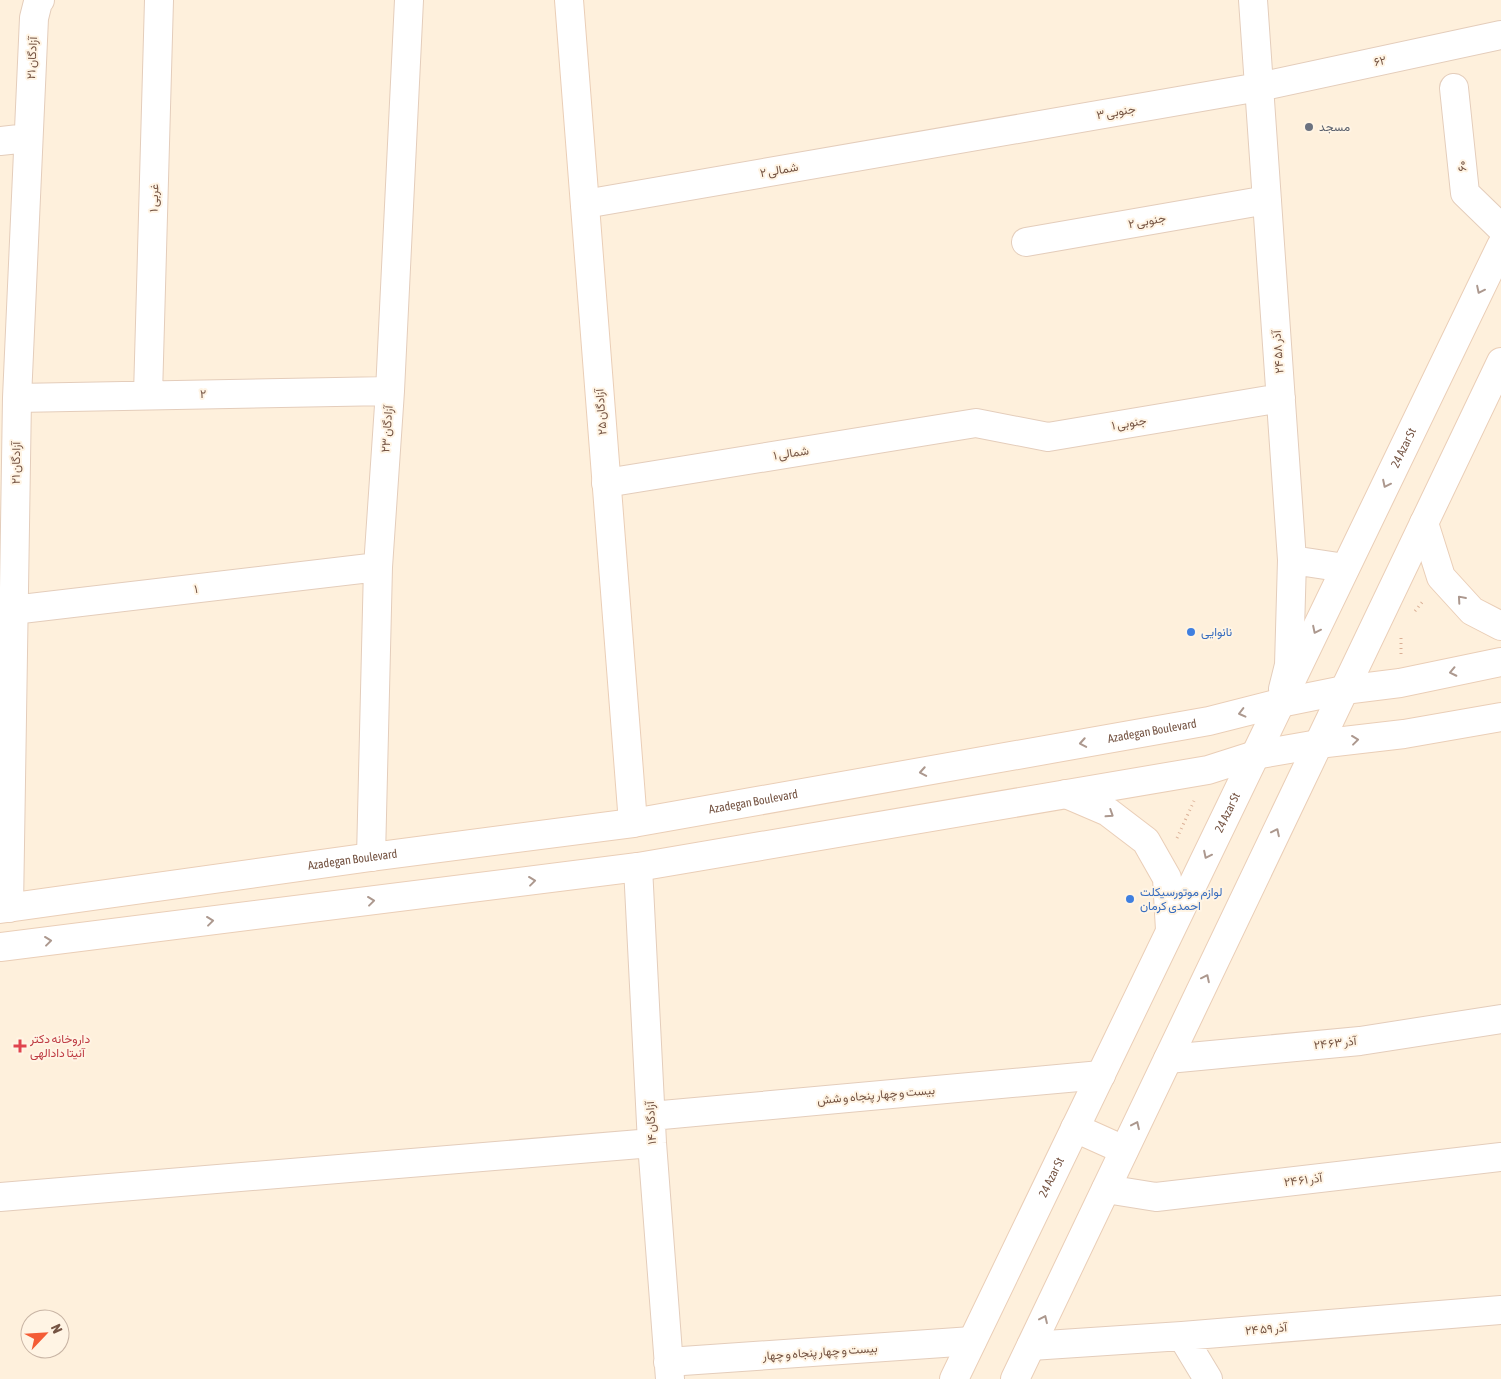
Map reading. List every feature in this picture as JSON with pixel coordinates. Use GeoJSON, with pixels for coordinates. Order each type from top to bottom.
{"type":"FeatureCollection","features":[{"type":"Feature","properties":{"kind":"street","name":"۱ غربی"},"geometry":{"type":"LineString","coordinates":[[148,395],[159,0]]}},
{"type":"Feature","properties":{"kind":"street","name":"آزادگان ۲۳"},"geometry":{"type":"LineString","coordinates":[[371,857],[378,567],[390,391],[409,0]]}},
{"type":"Feature","properties":{"kind":"street","name":"آزادگان ۲۵"},"geometry":{"type":"LineString","coordinates":[[569,0],[633,823]]}},
{"type":"Feature","properties":{"kind":"street","name":"۲۴ آذر ۵۸"},"geometry":{"type":"LineString","coordinates":[[1253,0],[1292,560],[1289,665],[1280,703]]}},
{"type":"Feature","properties":{"kind":"street","name":"آزادگان ۲۱"},"geometry":{"type":"LineString","coordinates":[[4,909],[17,398],[28,138],[37,9]]}},
{"type":"Feature","properties":{"kind":"street","name":"۶۲"},"geometry":{"type":"LineString","coordinates":[[1259,87],[1501,35]]}},
{"type":"Feature","properties":{"kind":"street","name":"۳ جنوبی"},"geometry":{"type":"LineString","coordinates":[[973,136],[1259,87]]}},
{"type":"Feature","properties":{"kind":"street","name":"۶۰"},"geometry":{"type":"LineString","coordinates":[[1454,88],[1465,193],[1501,228]]}},
{"type":"Feature","properties":{"kind":"street","name":"۲ شمالی"},"geometry":{"type":"LineString","coordinates":[[585,204],[973,136]]}},
{"type":"Feature","properties":{"kind":"street"},"geometry":{"type":"LineString","coordinates":[[0,141],[28,138]]}},
{"type":"Feature","properties":{"kind":"street","name":"۲ جنوبی"},"geometry":{"type":"LineString","coordinates":[[1026,242],[1267,200]]}},
{"type":"Feature","properties":{"kind":"street","name":"24 Azar St"},"geometry":{"type":"LineString","coordinates":[[954,1379],[1501,246]]}},
{"type":"Feature","properties":{"kind":"street"},"geometry":{"type":"LineString","coordinates":[[1015,1379],[1501,362]]}},
{"type":"Feature","properties":{"kind":"street","name":"۲"},"geometry":{"type":"LineString","coordinates":[[17,398],[390,391]]}},
{"type":"Feature","properties":{"kind":"street","name":"۱ جنوبی"},"geometry":{"type":"LineString","coordinates":[[976,423],[1048,437],[1281,398]]}},
{"type":"Feature","properties":{"kind":"street","name":"۱ شمالی"},"geometry":{"type":"LineString","coordinates":[[606,483],[976,423]]}},
{"type":"Feature","properties":{"kind":"street"},"geometry":{"type":"LineString","coordinates":[[1424,523],[1441,577],[1472,611],[1501,626]]}},
{"type":"Feature","properties":{"kind":"street"},"geometry":{"type":"LineString","coordinates":[[1292,560],[1345,568]]}},
{"type":"Feature","properties":{"kind":"street","name":"۱"},"geometry":{"type":"LineString","coordinates":[[13,610],[378,567]]}},
{"type":"Feature","properties":{"kind":"street","name":"Azadegan Boulevard"},"geometry":{"type":"LineString","coordinates":[[4,909],[371,857],[633,823],[1209,720],[1344,690],[1400,684],[1501,662]]}},
{"type":"Feature","properties":{"kind":"street"},"geometry":{"type":"LineString","coordinates":[[0,947],[638,867],[1208,770],[1255,755],[1318,744],[1404,734],[1501,717]]}},
{"type":"Feature","properties":{"kind":"street"},"geometry":{"type":"LineString","coordinates":[[1066,794],[1108,812],[1146,841],[1167,878],[1170,931]]}},
{"type":"Feature","properties":{"kind":"street","name":"آزادگان ۱۴"},"geometry":{"type":"LineString","coordinates":[[638,867],[652,1143],[669,1371]]}},
{"type":"Feature","properties":{"kind":"street","name":"۲۴ آذر ۶۳"},"geometry":{"type":"LineString","coordinates":[[1168,1059],[1360,1041],[1501,1019]]}},
{"type":"Feature","properties":{"kind":"street","name":"بیست و چهار پنجاه و شش"},"geometry":{"type":"LineString","coordinates":[[651,1116],[1101,1075]]}},
{"type":"Feature","properties":{"kind":"street"},"geometry":{"type":"LineString","coordinates":[[1075,1128],[1124,1150]]}},
{"type":"Feature","properties":{"kind":"street"},"geometry":{"type":"LineString","coordinates":[[0,1197],[652,1143]]}},
{"type":"Feature","properties":{"kind":"street","name":"۲۴ آذر ۶۱"},"geometry":{"type":"LineString","coordinates":[[1106,1189],[1156,1197],[1501,1157]]}},
{"type":"Feature","properties":{"kind":"street","name":"۲۴ آذر ۵۹"},"geometry":{"type":"LineString","coordinates":[[1031,1346],[1182,1336],[1501,1310]]}},
{"type":"Feature","properties":{"kind":"street"},"geometry":{"type":"LineString","coordinates":[[1182,1336],[1208,1379]]}},
{"type":"Feature","properties":{"kind":"street","name":"بیست و چهار پنجاه و چهار"},"geometry":{"type":"LineString","coordinates":[[669,1371],[972,1342]]}},
{"type":"Feature","properties":{"kind":"street"},"geometry":{"type":"LineString","coordinates":[[669,1371],[694,1379]]}},
{"type":"Feature","properties":{"kind":"place","name":"مسجد"},"geometry":{"type":"Point","coordinates":[1309,127]}},
{"type":"Feature","properties":{"kind":"place","name":"نانوایی"},"geometry":{"type":"Point","coordinates":[1191,632]}},
{"type":"Feature","properties":{"kind":"place","name":"لوازم موتورسیکلت احمدی کرمان"},"geometry":{"type":"Point","coordinates":[1130,899]}},
{"type":"Feature","properties":{"kind":"place","name":"داروخانه دکتر آنیتا دادالهی"},"geometry":{"type":"Point","coordinates":[20,1046]}}]}
